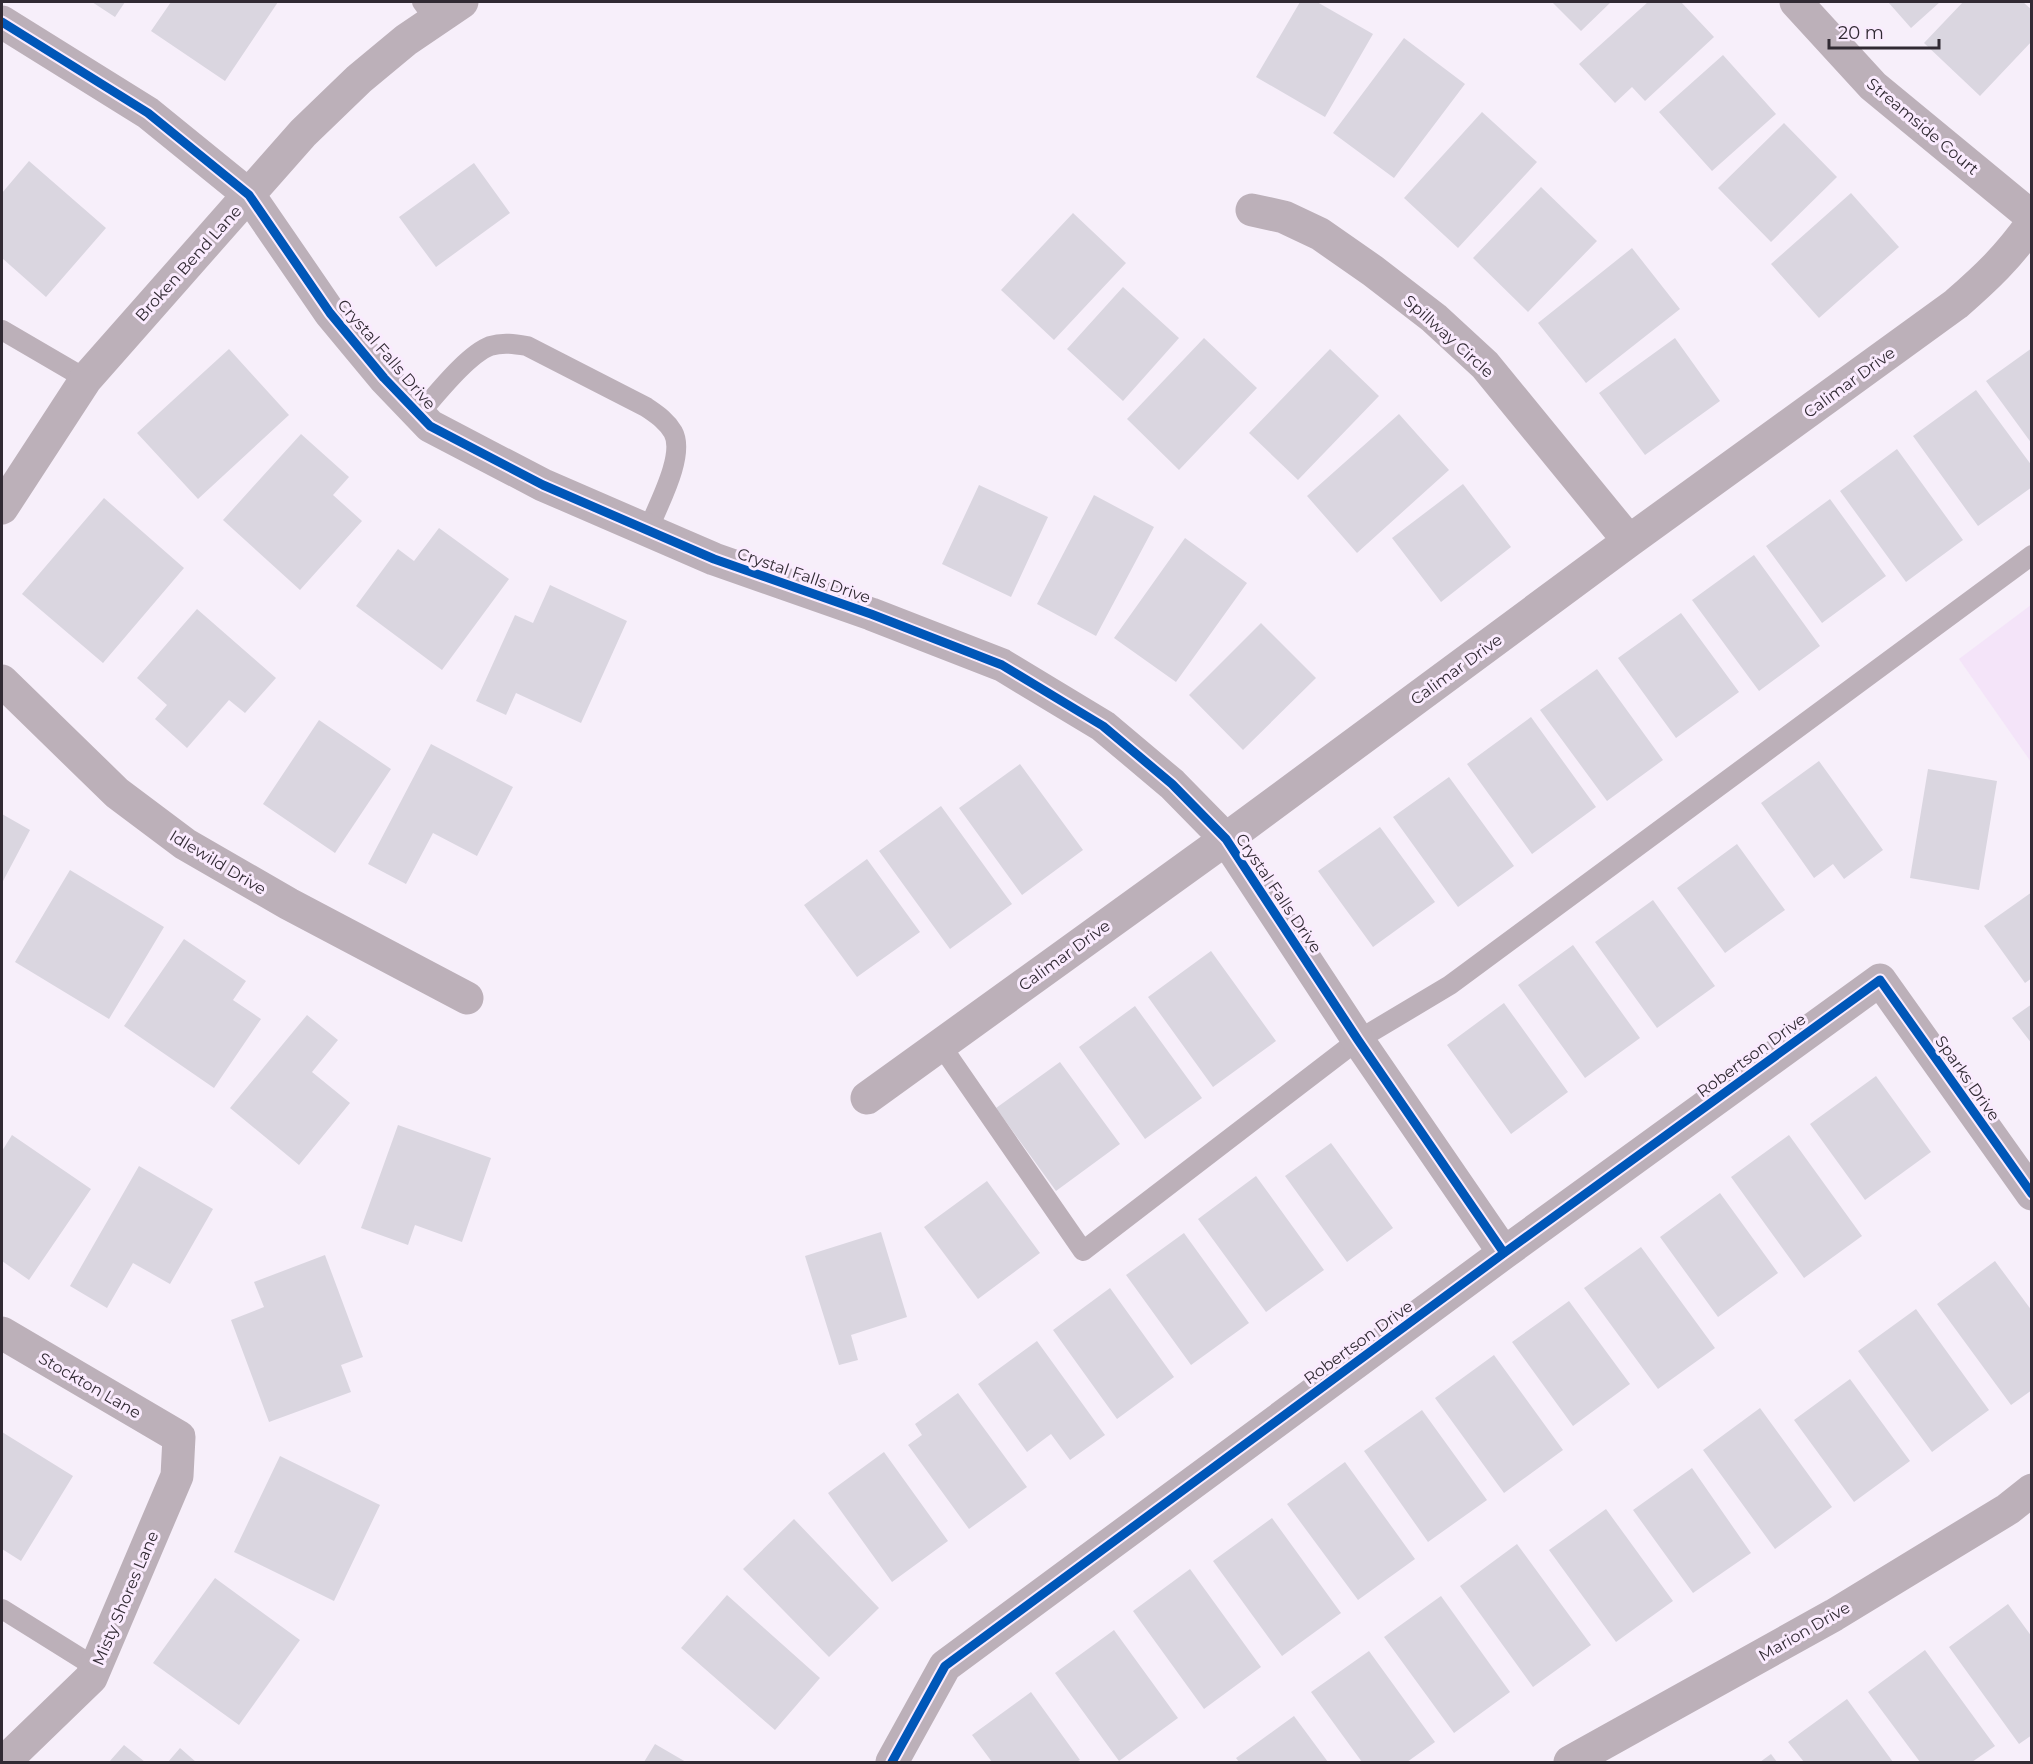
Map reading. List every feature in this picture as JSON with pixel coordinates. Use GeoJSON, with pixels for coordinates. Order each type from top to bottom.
{"type":"FeatureCollection","features":[{"type":"Feature","properties":{"kind":"street","name":"Broken Bend Lane"},"geometry":{"type":"LineString","coordinates":[[2,508],[86,379],[303,133],[359,79],[406,40],[428,11],[462,2]]}},
{"type":"Feature","properties":{"kind":"street","name":"Streamside Court"},"geometry":{"type":"LineString","coordinates":[[1796,2],[1873,86],[2031,217]]}},
{"type":"Feature","properties":{"kind":"street","name":"Crystal Falls Drive"},"geometry":{"type":"LineString","coordinates":[[2,22],[148,113],[249,195],[330,313],[384,378],[430,426],[543,485],[714,559],[871,614],[1002,665],[1103,726],[1172,784],[1226,839],[1358,1040],[1504,1253]]}},
{"type":"Feature","properties":{"kind":"street","name":"Spillway Circle"},"geometry":{"type":"LineString","coordinates":[[1252,210],[1284,217],[1320,234],[1434,318],[1485,365],[1629,541]]}},
{"type":"Feature","properties":{"kind":"street","name":"Calimar Drive"},"geometry":{"type":"LineString","coordinates":[[867,1098],[1226,839],[1629,541],[1956,304],[2010,254],[2031,223]]}},
{"type":"Feature","properties":{"kind":"street","name":"Idlewild Drive"},"geometry":{"type":"LineString","coordinates":[[2,681],[117,793],[185,844],[289,903],[467,998]]}},
{"type":"Feature","properties":{"kind":"street","name":"Sparks Drive"},"geometry":{"type":"LineString","coordinates":[[1880,980],[2031,1194]]}},
{"type":"Feature","properties":{"kind":"street","name":"Robertson Drive"},"geometry":{"type":"LineString","coordinates":[[892,1762],[945,1666],[1504,1253],[1880,980]]}},
{"type":"Feature","properties":{"kind":"street","name":"Stockton Lane"},"geometry":{"type":"LineString","coordinates":[[2,1333],[179,1437]]}},
{"type":"Feature","properties":{"kind":"street","name":"Misty Shores Lane"},"geometry":{"type":"LineString","coordinates":[[4,1762],[91,1678],[177,1476],[179,1437]]}},
{"type":"Feature","properties":{"kind":"street","name":"Marion Drive"},"geometry":{"type":"LineString","coordinates":[[1570,1762],[1834,1615],[2008,1509],[2031,1490]]}},
{"type":"Feature","properties":{"kind":"lane"},"geometry":{"type":"LineString","coordinates":[[2,330],[86,379]]}},
{"type":"Feature","properties":{"kind":"lane"},"geometry":{"type":"LineString","coordinates":[[419,414],[473,356],[490,346],[507,343],[527,346],[646,407],[663,419],[674,434],[677,452],[648,530]]}},
{"type":"Feature","properties":{"kind":"lane"},"geometry":{"type":"LineString","coordinates":[[940,1044],[1083,1251],[1358,1040],[1450,985],[2031,555]]}},
{"type":"Feature","properties":{"kind":"lane"},"geometry":{"type":"LineString","coordinates":[[2,1609],[95,1667]]}},
{"type":"Feature","properties":{"kind":"shaded area"},"geometry":{"type":"Polygon","coordinates":[[[2031,605],[2031,762],[1959,659],[2031,605]]]}},
{"type":"Feature","properties":{"kind":"building"},"geometry":{"type":"Polygon","coordinates":[[[92,2],[125,2],[115,17],[92,2]]]}},
{"type":"Feature","properties":{"kind":"building"},"geometry":{"type":"Polygon","coordinates":[[[171,2],[278,2],[225,81],[151,31],[171,2]]]}},
{"type":"Feature","properties":{"kind":"building"},"geometry":{"type":"Polygon","coordinates":[[[1300,2],[1317,2],[1373,34],[1325,117],[1256,77],[1300,2]]]}},
{"type":"Feature","properties":{"kind":"building"},"geometry":{"type":"Polygon","coordinates":[[[1552,2],[1611,2],[1581,31],[1552,2]]]}},
{"type":"Feature","properties":{"kind":"building"},"geometry":{"type":"Polygon","coordinates":[[[1648,2],[1681,2],[1714,37],[1645,101],[1632,87],[1615,103],[1579,64],[1648,2]]]}},
{"type":"Feature","properties":{"kind":"building"},"geometry":{"type":"Polygon","coordinates":[[[1888,2],[1940,2],[1911,28],[1888,2]]]}},
{"type":"Feature","properties":{"kind":"building"},"geometry":{"type":"Polygon","coordinates":[[[1963,2],[2023,2],[2032,10],[2032,41],[1980,96],[1924,43],[1963,2]]]}},
{"type":"Feature","properties":{"kind":"building"},"geometry":{"type":"Polygon","coordinates":[[[1404,38],[1465,84],[1394,178],[1333,133],[1404,38]]]}},
{"type":"Feature","properties":{"kind":"building"},"geometry":{"type":"Polygon","coordinates":[[[1723,55],[1776,114],[1712,171],[1659,112],[1723,55]]]}},
{"type":"Feature","properties":{"kind":"building"},"geometry":{"type":"Polygon","coordinates":[[[1482,112],[1537,162],[1458,248],[1404,198],[1482,112]]]}},
{"type":"Feature","properties":{"kind":"building"},"geometry":{"type":"Polygon","coordinates":[[[1784,123],[1837,177],[1771,242],[1718,188],[1784,123]]]}},
{"type":"Feature","properties":{"kind":"building"},"geometry":{"type":"Polygon","coordinates":[[[29,161],[106,228],[46,297],[2,258],[2,193],[29,161]]]}},
{"type":"Feature","properties":{"kind":"building"},"geometry":{"type":"Polygon","coordinates":[[[474,163],[510,213],[436,267],[399,217],[474,163]]]}},
{"type":"Feature","properties":{"kind":"building"},"geometry":{"type":"Polygon","coordinates":[[[1541,187],[1597,241],[1528,312],[1473,258],[1541,187]]]}},
{"type":"Feature","properties":{"kind":"building"},"geometry":{"type":"Polygon","coordinates":[[[1851,193],[1899,247],[1819,318],[1771,264],[1851,193]]]}},
{"type":"Feature","properties":{"kind":"building"},"geometry":{"type":"Polygon","coordinates":[[[1073,213],[1126,263],[1054,340],[1001,290],[1073,213]]]}},
{"type":"Feature","properties":{"kind":"building"},"geometry":{"type":"Polygon","coordinates":[[[1632,248],[1680,309],[1586,383],[1538,323],[1632,248]]]}},
{"type":"Feature","properties":{"kind":"building"},"geometry":{"type":"Polygon","coordinates":[[[1123,287],[1179,338],[1123,401],[1067,349],[1123,287]]]}},
{"type":"Feature","properties":{"kind":"building"},"geometry":{"type":"Polygon","coordinates":[[[1204,338],[1257,388],[1179,470],[1127,419],[1204,338]]]}},
{"type":"Feature","properties":{"kind":"building"},"geometry":{"type":"Polygon","coordinates":[[[1675,338],[1720,401],[1645,455],[1599,393],[1675,338]]]}},
{"type":"Feature","properties":{"kind":"building"},"geometry":{"type":"Polygon","coordinates":[[[2032,348],[2032,444],[1986,381],[2032,348]]]}},
{"type":"Feature","properties":{"kind":"building"},"geometry":{"type":"Polygon","coordinates":[[[229,349],[289,415],[198,499],[137,433],[229,349]]]}},
{"type":"Feature","properties":{"kind":"building"},"geometry":{"type":"Polygon","coordinates":[[[1330,349],[1379,396],[1298,480],[1249,433],[1330,349]]]}},
{"type":"Feature","properties":{"kind":"building"},"geometry":{"type":"Polygon","coordinates":[[[1976,390],[2032,466],[2032,487],[1978,526],[1913,436],[1976,390]]]}},
{"type":"Feature","properties":{"kind":"building"},"geometry":{"type":"Polygon","coordinates":[[[1399,414],[1449,470],[1357,553],[1307,496],[1399,414]]]}},
{"type":"Feature","properties":{"kind":"building"},"geometry":{"type":"Polygon","coordinates":[[[301,434],[349,477],[333,495],[362,521],[300,590],[223,520],[301,434]]]}},
{"type":"Feature","properties":{"kind":"building"},"geometry":{"type":"Polygon","coordinates":[[[1897,449],[1963,540],[1906,582],[1840,491],[1897,449]]]}},
{"type":"Feature","properties":{"kind":"building"},"geometry":{"type":"Polygon","coordinates":[[[1463,484],[1511,547],[1441,602],[1392,538],[1463,484]]]}},
{"type":"Feature","properties":{"kind":"building"},"geometry":{"type":"Polygon","coordinates":[[[979,485],[1048,517],[1011,597],[942,564],[979,485]]]}},
{"type":"Feature","properties":{"kind":"building"},"geometry":{"type":"Polygon","coordinates":[[[1094,495],[1154,527],[1096,636],[1037,604],[1094,495]]]}},
{"type":"Feature","properties":{"kind":"building"},"geometry":{"type":"Polygon","coordinates":[[[104,498],[184,568],[103,663],[22,594],[104,498]]]}},
{"type":"Feature","properties":{"kind":"building"},"geometry":{"type":"Polygon","coordinates":[[[1830,499],[1886,576],[1822,623],[1766,546],[1830,499]]]}},
{"type":"Feature","properties":{"kind":"building"},"geometry":{"type":"Polygon","coordinates":[[[439,528],[509,579],[442,670],[356,606],[398,549],[414,561],[439,528]]]}},
{"type":"Feature","properties":{"kind":"building"},"geometry":{"type":"Polygon","coordinates":[[[1185,538],[1247,583],[1176,682],[1114,638],[1185,538]]]}},
{"type":"Feature","properties":{"kind":"building"},"geometry":{"type":"Polygon","coordinates":[[[1754,555],[1820,646],[1759,691],[1692,600],[1754,555]]]}},
{"type":"Feature","properties":{"kind":"building"},"geometry":{"type":"Polygon","coordinates":[[[550,585],[627,621],[581,723],[516,693],[506,715],[476,701],[515,615],[533,623],[550,585]]]}},
{"type":"Feature","properties":{"kind":"building"},"geometry":{"type":"Polygon","coordinates":[[[197,609],[276,678],[245,713],[229,700],[187,748],[155,719],[167,705],[137,678],[197,609]]]}},
{"type":"Feature","properties":{"kind":"building"},"geometry":{"type":"Polygon","coordinates":[[[1681,613],[1739,692],[1676,738],[1618,658],[1681,613]]]}},
{"type":"Feature","properties":{"kind":"building"},"geometry":{"type":"Polygon","coordinates":[[[1261,623],[1316,678],[1243,750],[1189,695],[1261,623]]]}},
{"type":"Feature","properties":{"kind":"building"},"geometry":{"type":"Polygon","coordinates":[[[1597,669],[1663,760],[1607,801],[1540,710],[1597,669]]]}},
{"type":"Feature","properties":{"kind":"building"},"geometry":{"type":"Polygon","coordinates":[[[1531,717],[1596,807],[1532,854],[1467,764],[1531,717]]]}},
{"type":"Feature","properties":{"kind":"building"},"geometry":{"type":"Polygon","coordinates":[[[319,720],[391,769],[335,853],[263,804],[319,720]]]}},
{"type":"Feature","properties":{"kind":"building"},"geometry":{"type":"Polygon","coordinates":[[[431,744],[513,787],[477,856],[433,833],[406,884],[368,864],[431,744]]]}},
{"type":"Feature","properties":{"kind":"building"},"geometry":{"type":"Polygon","coordinates":[[[1819,761],[1883,850],[1844,879],[1833,864],[1814,878],[1761,803],[1819,761]]]}},
{"type":"Feature","properties":{"kind":"building"},"geometry":{"type":"Polygon","coordinates":[[[1020,764],[1083,850],[1022,895],[959,808],[1020,764]]]}},
{"type":"Feature","properties":{"kind":"building"},"geometry":{"type":"Polygon","coordinates":[[[1928,769],[1997,781],[1979,890],[1910,878],[1928,769]]]}},
{"type":"Feature","properties":{"kind":"building"},"geometry":{"type":"Polygon","coordinates":[[[1449,777],[1514,866],[1458,907],[1393,817],[1449,777]]]}},
{"type":"Feature","properties":{"kind":"building"},"geometry":{"type":"Polygon","coordinates":[[[941,806],[1012,904],[950,949],[879,851],[941,806]]]}},
{"type":"Feature","properties":{"kind":"building"},"geometry":{"type":"Polygon","coordinates":[[[2,814],[30,830],[2,883],[2,814]]]}},
{"type":"Feature","properties":{"kind":"building"},"geometry":{"type":"Polygon","coordinates":[[[1380,827],[1435,902],[1373,947],[1318,871],[1380,827]]]}},
{"type":"Feature","properties":{"kind":"building"},"geometry":{"type":"Polygon","coordinates":[[[1737,844],[1785,910],[1725,953],[1677,888],[1737,844]]]}},
{"type":"Feature","properties":{"kind":"building"},"geometry":{"type":"Polygon","coordinates":[[[867,859],[920,932],[857,977],[804,905],[867,859]]]}},
{"type":"Feature","properties":{"kind":"building"},"geometry":{"type":"Polygon","coordinates":[[[70,870],[164,927],[109,1019],[15,962],[70,870]]]}},
{"type":"Feature","properties":{"kind":"building"},"geometry":{"type":"Polygon","coordinates":[[[2032,892],[2032,978],[2025,983],[1984,926],[2032,892]]]}},
{"type":"Feature","properties":{"kind":"building"},"geometry":{"type":"Polygon","coordinates":[[[1653,900],[1715,986],[1657,1028],[1595,942],[1653,900]]]}},
{"type":"Feature","properties":{"kind":"building"},"geometry":{"type":"Polygon","coordinates":[[[184,939],[246,981],[233,1000],[261,1019],[214,1088],[124,1026],[184,939]]]}},
{"type":"Feature","properties":{"kind":"building"},"geometry":{"type":"Polygon","coordinates":[[[1573,945],[1640,1038],[1585,1078],[1518,985],[1573,945]]]}},
{"type":"Feature","properties":{"kind":"building"},"geometry":{"type":"Polygon","coordinates":[[[1211,951],[1276,1041],[1213,1087],[1148,997],[1211,951]]]}},
{"type":"Feature","properties":{"kind":"building"},"geometry":{"type":"Polygon","coordinates":[[[1504,1003],[1568,1092],[1511,1134],[1447,1045],[1504,1003]]]}},
{"type":"Feature","properties":{"kind":"building"},"geometry":{"type":"Polygon","coordinates":[[[2032,1004],[2032,1044],[2012,1018],[2032,1004]]]}},
{"type":"Feature","properties":{"kind":"building"},"geometry":{"type":"Polygon","coordinates":[[[1135,1006],[1202,1098],[1145,1139],[1079,1047],[1135,1006]]]}},
{"type":"Feature","properties":{"kind":"building"},"geometry":{"type":"Polygon","coordinates":[[[307,1015],[338,1040],[312,1072],[350,1103],[299,1165],[230,1108],[307,1015]]]}},
{"type":"Feature","properties":{"kind":"building"},"geometry":{"type":"Polygon","coordinates":[[[1060,1062],[1120,1144],[1056,1191],[996,1108],[1060,1062]]]}},
{"type":"Feature","properties":{"kind":"building"},"geometry":{"type":"Polygon","coordinates":[[[1876,1076],[1931,1152],[1865,1200],[1810,1124],[1876,1076]]]}},
{"type":"Feature","properties":{"kind":"building"},"geometry":{"type":"Polygon","coordinates":[[[398,1125],[491,1158],[462,1242],[415,1225],[408,1245],[361,1228],[398,1125]]]}},
{"type":"Feature","properties":{"kind":"building"},"geometry":{"type":"Polygon","coordinates":[[[12,1135],[91,1189],[29,1280],[2,1261],[2,1151],[12,1135]]]}},
{"type":"Feature","properties":{"kind":"building"},"geometry":{"type":"Polygon","coordinates":[[[1789,1135],[1862,1236],[1804,1278],[1731,1177],[1789,1135]]]}},
{"type":"Feature","properties":{"kind":"building"},"geometry":{"type":"Polygon","coordinates":[[[1331,1143],[1393,1228],[1347,1262],[1285,1176],[1331,1143]]]}},
{"type":"Feature","properties":{"kind":"building"},"geometry":{"type":"Polygon","coordinates":[[[139,1166],[213,1209],[170,1284],[133,1263],[107,1308],[70,1286],[139,1166]]]}},
{"type":"Feature","properties":{"kind":"building"},"geometry":{"type":"Polygon","coordinates":[[[1256,1176],[1324,1270],[1266,1312],[1198,1219],[1256,1176]]]}},
{"type":"Feature","properties":{"kind":"building"},"geometry":{"type":"Polygon","coordinates":[[[987,1181],[1040,1253],[978,1299],[924,1227],[987,1181]]]}},
{"type":"Feature","properties":{"kind":"building"},"geometry":{"type":"Polygon","coordinates":[[[1720,1193],[1778,1273],[1718,1317],[1660,1237],[1720,1193]]]}},
{"type":"Feature","properties":{"kind":"building"},"geometry":{"type":"Polygon","coordinates":[[[881,1232],[907,1317],[851,1335],[858,1360],[839,1365],[805,1256],[881,1232]]]}},
{"type":"Feature","properties":{"kind":"building"},"geometry":{"type":"Polygon","coordinates":[[[1184,1233],[1249,1323],[1191,1365],[1126,1275],[1184,1233]]]}},
{"type":"Feature","properties":{"kind":"building"},"geometry":{"type":"Polygon","coordinates":[[[1641,1247],[1715,1348],[1658,1389],[1584,1288],[1641,1247]]]}},
{"type":"Feature","properties":{"kind":"building"},"geometry":{"type":"Polygon","coordinates":[[[325,1255],[363,1357],[341,1365],[351,1392],[269,1422],[231,1320],[264,1307],[254,1282],[325,1255]]]}},
{"type":"Feature","properties":{"kind":"building"},"geometry":{"type":"Polygon","coordinates":[[[1995,1261],[2032,1311],[2032,1390],[2011,1405],[1937,1304],[1995,1261]]]}},
{"type":"Feature","properties":{"kind":"building"},"geometry":{"type":"Polygon","coordinates":[[[1110,1288],[1174,1377],[1117,1419],[1053,1330],[1110,1288]]]}},
{"type":"Feature","properties":{"kind":"building"},"geometry":{"type":"Polygon","coordinates":[[[1569,1301],[1630,1384],[1573,1426],[1512,1342],[1569,1301]]]}},
{"type":"Feature","properties":{"kind":"building"},"geometry":{"type":"Polygon","coordinates":[[[1916,1309],[1989,1410],[1932,1452],[1858,1351],[1916,1309]]]}},
{"type":"Feature","properties":{"kind":"building"},"geometry":{"type":"Polygon","coordinates":[[[1037,1341],[1105,1435],[1070,1460],[1051,1434],[1027,1452],[978,1384],[1037,1341]]]}},
{"type":"Feature","properties":{"kind":"building"},"geometry":{"type":"Polygon","coordinates":[[[1494,1355],[1563,1450],[1504,1493],[1435,1398],[1494,1355]]]}},
{"type":"Feature","properties":{"kind":"building"},"geometry":{"type":"Polygon","coordinates":[[[1850,1379],[1910,1461],[1854,1502],[1794,1420],[1850,1379]]]}},
{"type":"Feature","properties":{"kind":"building"},"geometry":{"type":"Polygon","coordinates":[[[958,1393],[1027,1487],[969,1529],[908,1445],[922,1435],[915,1424],[958,1393]]]}},
{"type":"Feature","properties":{"kind":"building"},"geometry":{"type":"Polygon","coordinates":[[[1760,1408],[1832,1507],[1775,1549],[1703,1450],[1760,1408]]]}},
{"type":"Feature","properties":{"kind":"building"},"geometry":{"type":"Polygon","coordinates":[[[1422,1410],[1487,1500],[1428,1542],[1364,1451],[1422,1410]]]}},
{"type":"Feature","properties":{"kind":"building"},"geometry":{"type":"Polygon","coordinates":[[[2,1432],[73,1476],[21,1561],[2,1549],[2,1432]]]}},
{"type":"Feature","properties":{"kind":"building"},"geometry":{"type":"Polygon","coordinates":[[[884,1452],[948,1541],[892,1582],[828,1493],[884,1452]]]}},
{"type":"Feature","properties":{"kind":"building"},"geometry":{"type":"Polygon","coordinates":[[[280,1456],[380,1505],[334,1601],[234,1552],[280,1456]]]}},
{"type":"Feature","properties":{"kind":"building"},"geometry":{"type":"Polygon","coordinates":[[[1345,1462],[1415,1559],[1358,1600],[1287,1504],[1345,1462]]]}},
{"type":"Feature","properties":{"kind":"building"},"geometry":{"type":"Polygon","coordinates":[[[1692,1468],[1751,1553],[1693,1593],[1633,1510],[1692,1468]]]}},
{"type":"Feature","properties":{"kind":"building"},"geometry":{"type":"Polygon","coordinates":[[[1606,1509],[1673,1601],[1616,1642],[1549,1550],[1606,1509]]]}},
{"type":"Feature","properties":{"kind":"building"},"geometry":{"type":"Polygon","coordinates":[[[1272,1518],[1341,1613],[1282,1656],[1213,1561],[1272,1518]]]}},
{"type":"Feature","properties":{"kind":"building"},"geometry":{"type":"Polygon","coordinates":[[[794,1519],[879,1608],[829,1657],[743,1569],[794,1519]]]}},
{"type":"Feature","properties":{"kind":"building"},"geometry":{"type":"Polygon","coordinates":[[[1517,1544],[1591,1645],[1533,1687],[1460,1586],[1517,1544]]]}},
{"type":"Feature","properties":{"kind":"building"},"geometry":{"type":"Polygon","coordinates":[[[1190,1569],[1261,1667],[1204,1709],[1133,1611],[1190,1569]]]}},
{"type":"Feature","properties":{"kind":"building"},"geometry":{"type":"Polygon","coordinates":[[[215,1578],[300,1640],[239,1725],[153,1663],[215,1578]]]}},
{"type":"Feature","properties":{"kind":"building"},"geometry":{"type":"Polygon","coordinates":[[[727,1595],[820,1678],[775,1730],[681,1648],[727,1595]]]}},
{"type":"Feature","properties":{"kind":"building"},"geometry":{"type":"Polygon","coordinates":[[[1441,1596],[1510,1692],[1454,1733],[1384,1637],[1441,1596]]]}},
{"type":"Feature","properties":{"kind":"building"},"geometry":{"type":"Polygon","coordinates":[[[2008,1604],[2032,1637],[2032,1735],[2019,1744],[1949,1647],[2008,1604]]]}},
{"type":"Feature","properties":{"kind":"building"},"geometry":{"type":"Polygon","coordinates":[[[1114,1630],[1178,1718],[1119,1761],[1055,1673],[1114,1630]]]}},
{"type":"Feature","properties":{"kind":"building"},"geometry":{"type":"Polygon","coordinates":[[[1925,1650],[1995,1746],[1972,1762],[1920,1762],[1868,1692],[1925,1650]]]}},
{"type":"Feature","properties":{"kind":"building"},"geometry":{"type":"Polygon","coordinates":[[[1369,1651],[1435,1742],[1407,1762],[1362,1762],[1311,1692],[1369,1651]]]}},
{"type":"Feature","properties":{"kind":"building"},"geometry":{"type":"Polygon","coordinates":[[[1031,1692],[1080,1760],[1076,1762],[992,1762],[972,1735],[1031,1692]]]}},
{"type":"Feature","properties":{"kind":"building"},"geometry":{"type":"Polygon","coordinates":[[[1847,1699],[1893,1762],[1804,1762],[1788,1742],[1847,1699]]]}},
{"type":"Feature","properties":{"kind":"building"},"geometry":{"type":"Polygon","coordinates":[[[1294,1716],[1328,1762],[1239,1762],[1236,1758],[1294,1716]]]}},
{"type":"Feature","properties":{"kind":"building"},"geometry":{"type":"Polygon","coordinates":[[[655,1744],[686,1762],[644,1762],[655,1744]]]}},
{"type":"Feature","properties":{"kind":"building"},"geometry":{"type":"Polygon","coordinates":[[[124,1745],[145,1762],[109,1762],[124,1745]]]}},
{"type":"Feature","properties":{"kind":"building"},"geometry":{"type":"Polygon","coordinates":[[[180,1748],[196,1762],[168,1762],[180,1748]]]}},
{"type":"Feature","properties":{"kind":"building"},"geometry":{"type":"Polygon","coordinates":[[[1771,1754],[1777,1762],[1760,1762],[1771,1754]]]}},
{"type":"Feature","properties":{"kind":"cycle path"},"geometry":{"type":"LineString","coordinates":[[2,22],[148,113],[249,195],[330,313],[384,378],[430,426],[543,485],[714,559],[871,614],[1002,665],[1103,726],[1172,784],[1226,839],[1358,1040],[1504,1253]]}},
{"type":"Feature","properties":{"kind":"cycle path"},"geometry":{"type":"LineString","coordinates":[[892,1762],[945,1666],[1504,1253],[1880,980],[2032,1194]]}}]}
